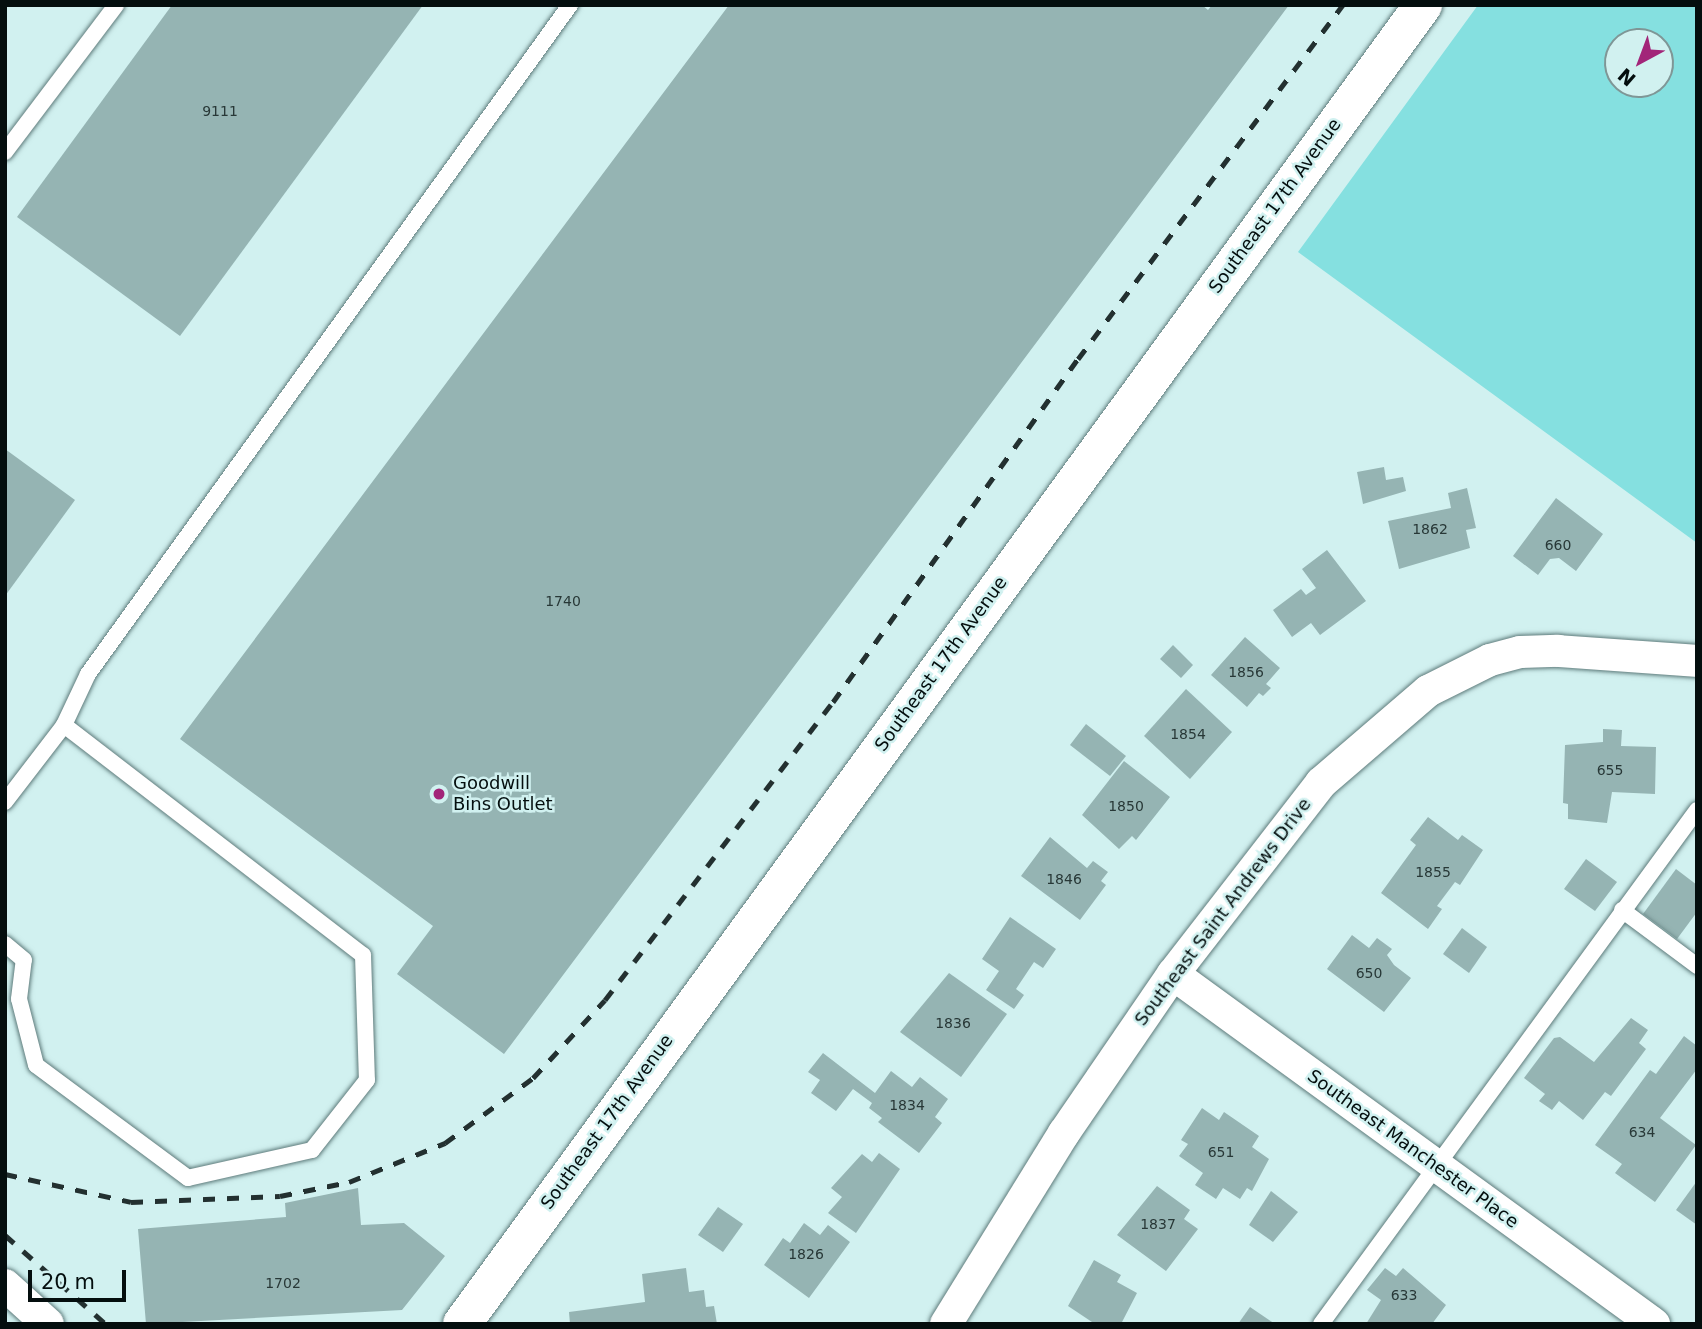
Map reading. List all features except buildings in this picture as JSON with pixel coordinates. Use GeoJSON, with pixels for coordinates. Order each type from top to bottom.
{"type":"FeatureCollection","features":[{"type":"Feature","properties":{"kind":"main road","name":"Southeast 17th Avenue"},"geometry":{"type":"LineString","coordinates":[[461,1324],[1423,5]]}},
{"type":"Feature","properties":{"kind":"street","name":"Southeast Saint Andrews Drive"},"geometry":{"type":"LineString","coordinates":[[946,1324],[1064,1133],[1173,974],[1321,783],[1428,691],[1459,673],[1520,652],[1697,661]]}},
{"type":"Feature","properties":{"kind":"street","name":"Southeast Manchester Place"},"geometry":{"type":"LineString","coordinates":[[1173,974],[1654,1324]]}},
{"type":"Feature","properties":{"kind":"street"},"geometry":{"type":"LineString","coordinates":[[5,1285],[48,1324]]}},
{"type":"Feature","properties":{"kind":"lane"},"geometry":{"type":"LineString","coordinates":[[5,152],[116,5]]}},
{"type":"Feature","properties":{"kind":"lane"},"geometry":{"type":"LineString","coordinates":[[5,802],[64,725],[88,674],[570,5]]}},
{"type":"Feature","properties":{"kind":"lane"},"geometry":{"type":"LineString","coordinates":[[5,944],[24,960],[19,999],[36,1065],[188,1178],[312,1150],[367,1080],[363,955],[64,725]]}},
{"type":"Feature","properties":{"kind":"lane"},"geometry":{"type":"LineString","coordinates":[[1321,1324],[1434,1164],[1697,810]]}},
{"type":"Feature","properties":{"kind":"lane"},"geometry":{"type":"LineString","coordinates":[[1622,911],[1697,966]]}},
{"type":"Feature","properties":{"kind":"shaded area"},"geometry":{"type":"Polygon","coordinates":[[[1478,5],[1697,5],[1697,543],[1298,252],[1478,5]]]}},
{"type":"Feature","properties":{"kind":"railway"},"geometry":{"type":"LineString","coordinates":[[5,1174],[131,1202],[280,1196],[349,1182],[445,1143],[533,1078],[605,1000],[833,702],[1078,359],[1343,5]]}},
{"type":"Feature","properties":{"kind":"railway"},"geometry":{"type":"LineString","coordinates":[[5,1235],[106,1324]]}},
{"type":"Feature","properties":{"kind":"place","name":"Goodwill Bins Outlet"},"geometry":{"type":"Point","coordinates":[439,794]}}]}
